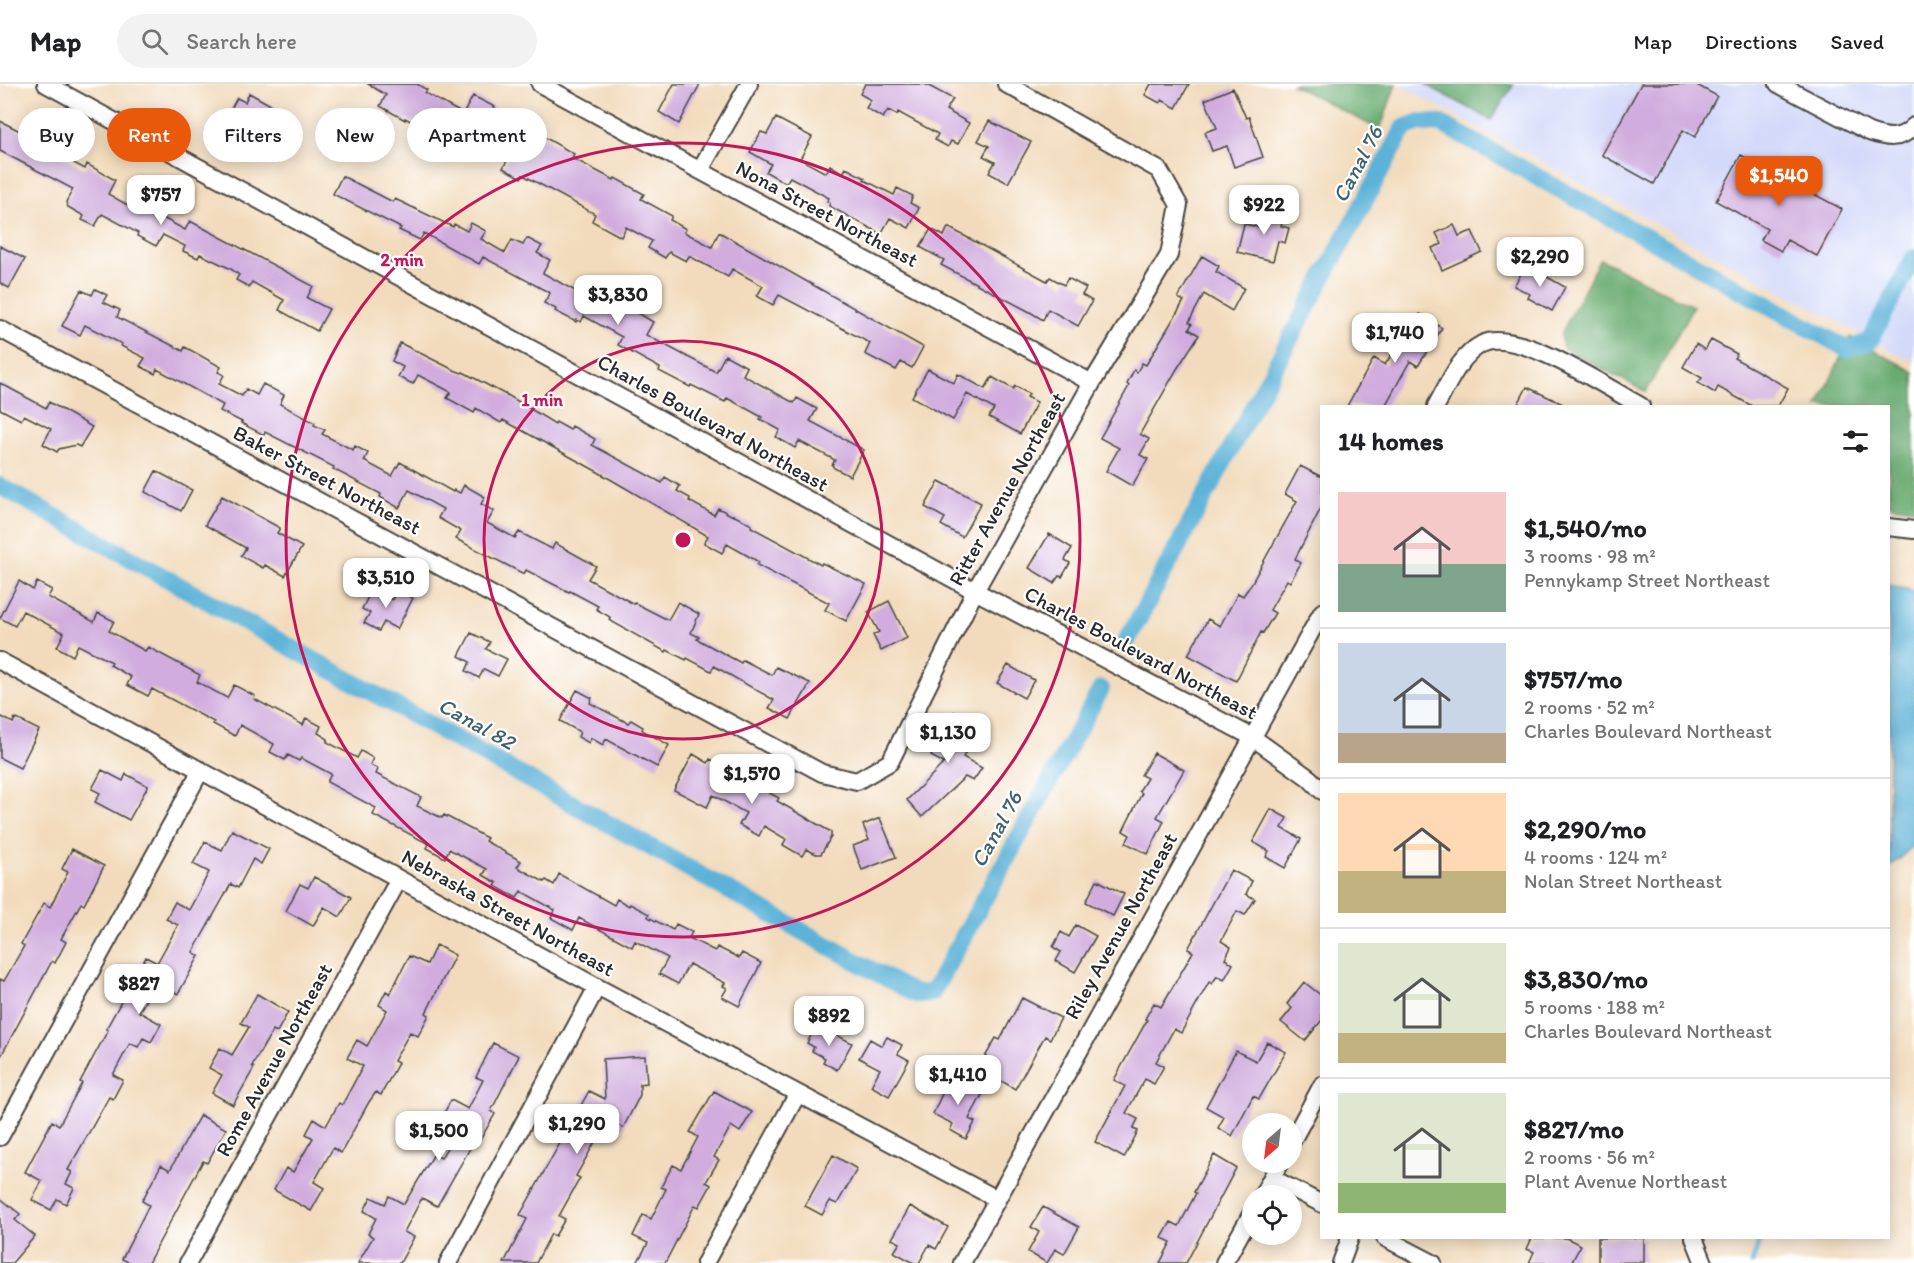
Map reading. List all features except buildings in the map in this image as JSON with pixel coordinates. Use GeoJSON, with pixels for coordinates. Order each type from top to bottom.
{"type":"FeatureCollection","features":[{"type":"Feature","properties":{"kind":"street","name":"Charles Boulevard Northeast"},"geometry":{"type":"LineString","coordinates":[[46,84],[975,591],[1252,737],[1309,778],[1320,789]]}},
{"type":"Feature","properties":{"kind":"street","name":"Nona Street Northeast"},"geometry":{"type":"LineString","coordinates":[[540,84],[1092,383]]}},
{"type":"Feature","properties":{"kind":"street"},"geometry":{"type":"LineString","coordinates":[[700,170],[749,84]]}},
{"type":"Feature","properties":{"kind":"street"},"geometry":{"type":"LineString","coordinates":[[1778,84],[1869,132],[1892,138],[1907,131]]}},
{"type":"Feature","properties":{"kind":"street","name":"Ritter Avenue Northeast"},"geometry":{"type":"LineString","coordinates":[[857,781],[890,762],[975,591],[1092,383],[1169,255],[1179,205],[1159,170],[1009,85]]}},
{"type":"Feature","properties":{"kind":"street","name":"Baker Street Northeast"},"geometry":{"type":"LineString","coordinates":[[0,329],[822,773],[857,781]]}},
{"type":"Feature","properties":{"kind":"street"},"geometry":{"type":"LineString","coordinates":[[1437,405],[1468,354],[1483,343],[1515,342],[1543,352],[1639,405]]}},
{"type":"Feature","properties":{"kind":"street"},"geometry":{"type":"LineString","coordinates":[[1890,527],[1914,530]]}},
{"type":"Feature","properties":{"kind":"street","name":"Riley Avenue Northeast"},"geometry":{"type":"LineString","coordinates":[[962,1263],[1320,616]]}},
{"type":"Feature","properties":{"kind":"street","name":"Nebraska Street Northeast"},"geometry":{"type":"LineString","coordinates":[[0,661],[597,987],[997,1199]]}},
{"type":"Feature","properties":{"kind":"street"},"geometry":{"type":"LineString","coordinates":[[0,1137],[201,770]]}},
{"type":"Feature","properties":{"kind":"street","name":"Rome Avenue Northeast"},"geometry":{"type":"LineString","coordinates":[[188,1263],[399,879]]}},
{"type":"Feature","properties":{"kind":"street"},"geometry":{"type":"LineString","coordinates":[[448,1263],[597,987]]}},
{"type":"Feature","properties":{"kind":"street"},"geometry":{"type":"LineString","coordinates":[[1302,1122],[1320,1088]]}},
{"type":"Feature","properties":{"kind":"street"},"geometry":{"type":"LineString","coordinates":[[705,1263],[798,1095]]}},
{"type":"Feature","properties":{"kind":"street"},"geometry":{"type":"LineString","coordinates":[[1268,1185],[1274,1173]]}},
{"type":"Feature","properties":{"kind":"street"},"geometry":{"type":"LineString","coordinates":[[1272,1178],[1320,1203]]}},
{"type":"Feature","properties":{"kind":"street"},"geometry":{"type":"LineString","coordinates":[[1224,1263],[1242,1231]]}},
{"type":"Feature","properties":{"kind":"street"},"geometry":{"type":"LineString","coordinates":[[1341,1263],[1350,1239]]}},
{"type":"Feature","properties":{"kind":"street"},"geometry":{"type":"LineString","coordinates":[[1387,1239],[1433,1263]]}},
{"type":"Feature","properties":{"kind":"street"},"geometry":{"type":"LineString","coordinates":[[1694,1239],[1704,1263]]}},
{"type":"Feature","properties":{"kind":"shaded area"},"geometry":{"type":"Polygon","coordinates":[[[1398,84],[1914,84],[1914,362],[1883,346],[1398,84]]]}},
{"type":"Feature","properties":{"kind":"green space"},"geometry":{"type":"Polygon","coordinates":[[[1291,84],[1396,84],[1380,130],[1291,84]]]}},
{"type":"Feature","properties":{"kind":"green space"},"geometry":{"type":"Polygon","coordinates":[[[1425,84],[1514,84],[1491,120],[1425,84]]]}},
{"type":"Feature","properties":{"kind":"green space"},"geometry":{"type":"Polygon","coordinates":[[[1600,259],[1693,306],[1646,392],[1563,348],[1561,334],[1600,259]]]}},
{"type":"Feature","properties":{"kind":"green space"},"geometry":{"type":"Polygon","coordinates":[[[1850,337],[1914,372],[1914,509],[1890,505],[1890,405],[1818,405],[1850,337]]]}},
{"type":"Feature","properties":{"kind":"water"},"geometry":{"type":"Polygon","coordinates":[[[1890,585],[1914,591],[1914,799],[1912,802],[1914,844],[1890,866],[1890,585]]]}},
{"type":"Feature","properties":{"kind":"waterway","name":"Canal 76"},"geometry":{"type":"LineString","coordinates":[[1125,644],[1404,128],[1419,122],[1442,124],[1847,349],[1869,342],[1914,258]]}},
{"type":"Feature","properties":{"kind":"waterway","name":"Canal 82"},"geometry":{"type":"LineString","coordinates":[[0,486],[915,994],[932,993],[1101,689]]}},
{"type":"Feature","properties":{"kind":"waterway"},"geometry":{"type":"LineString","coordinates":[[1752,1263],[1760,1239]]}}]}
